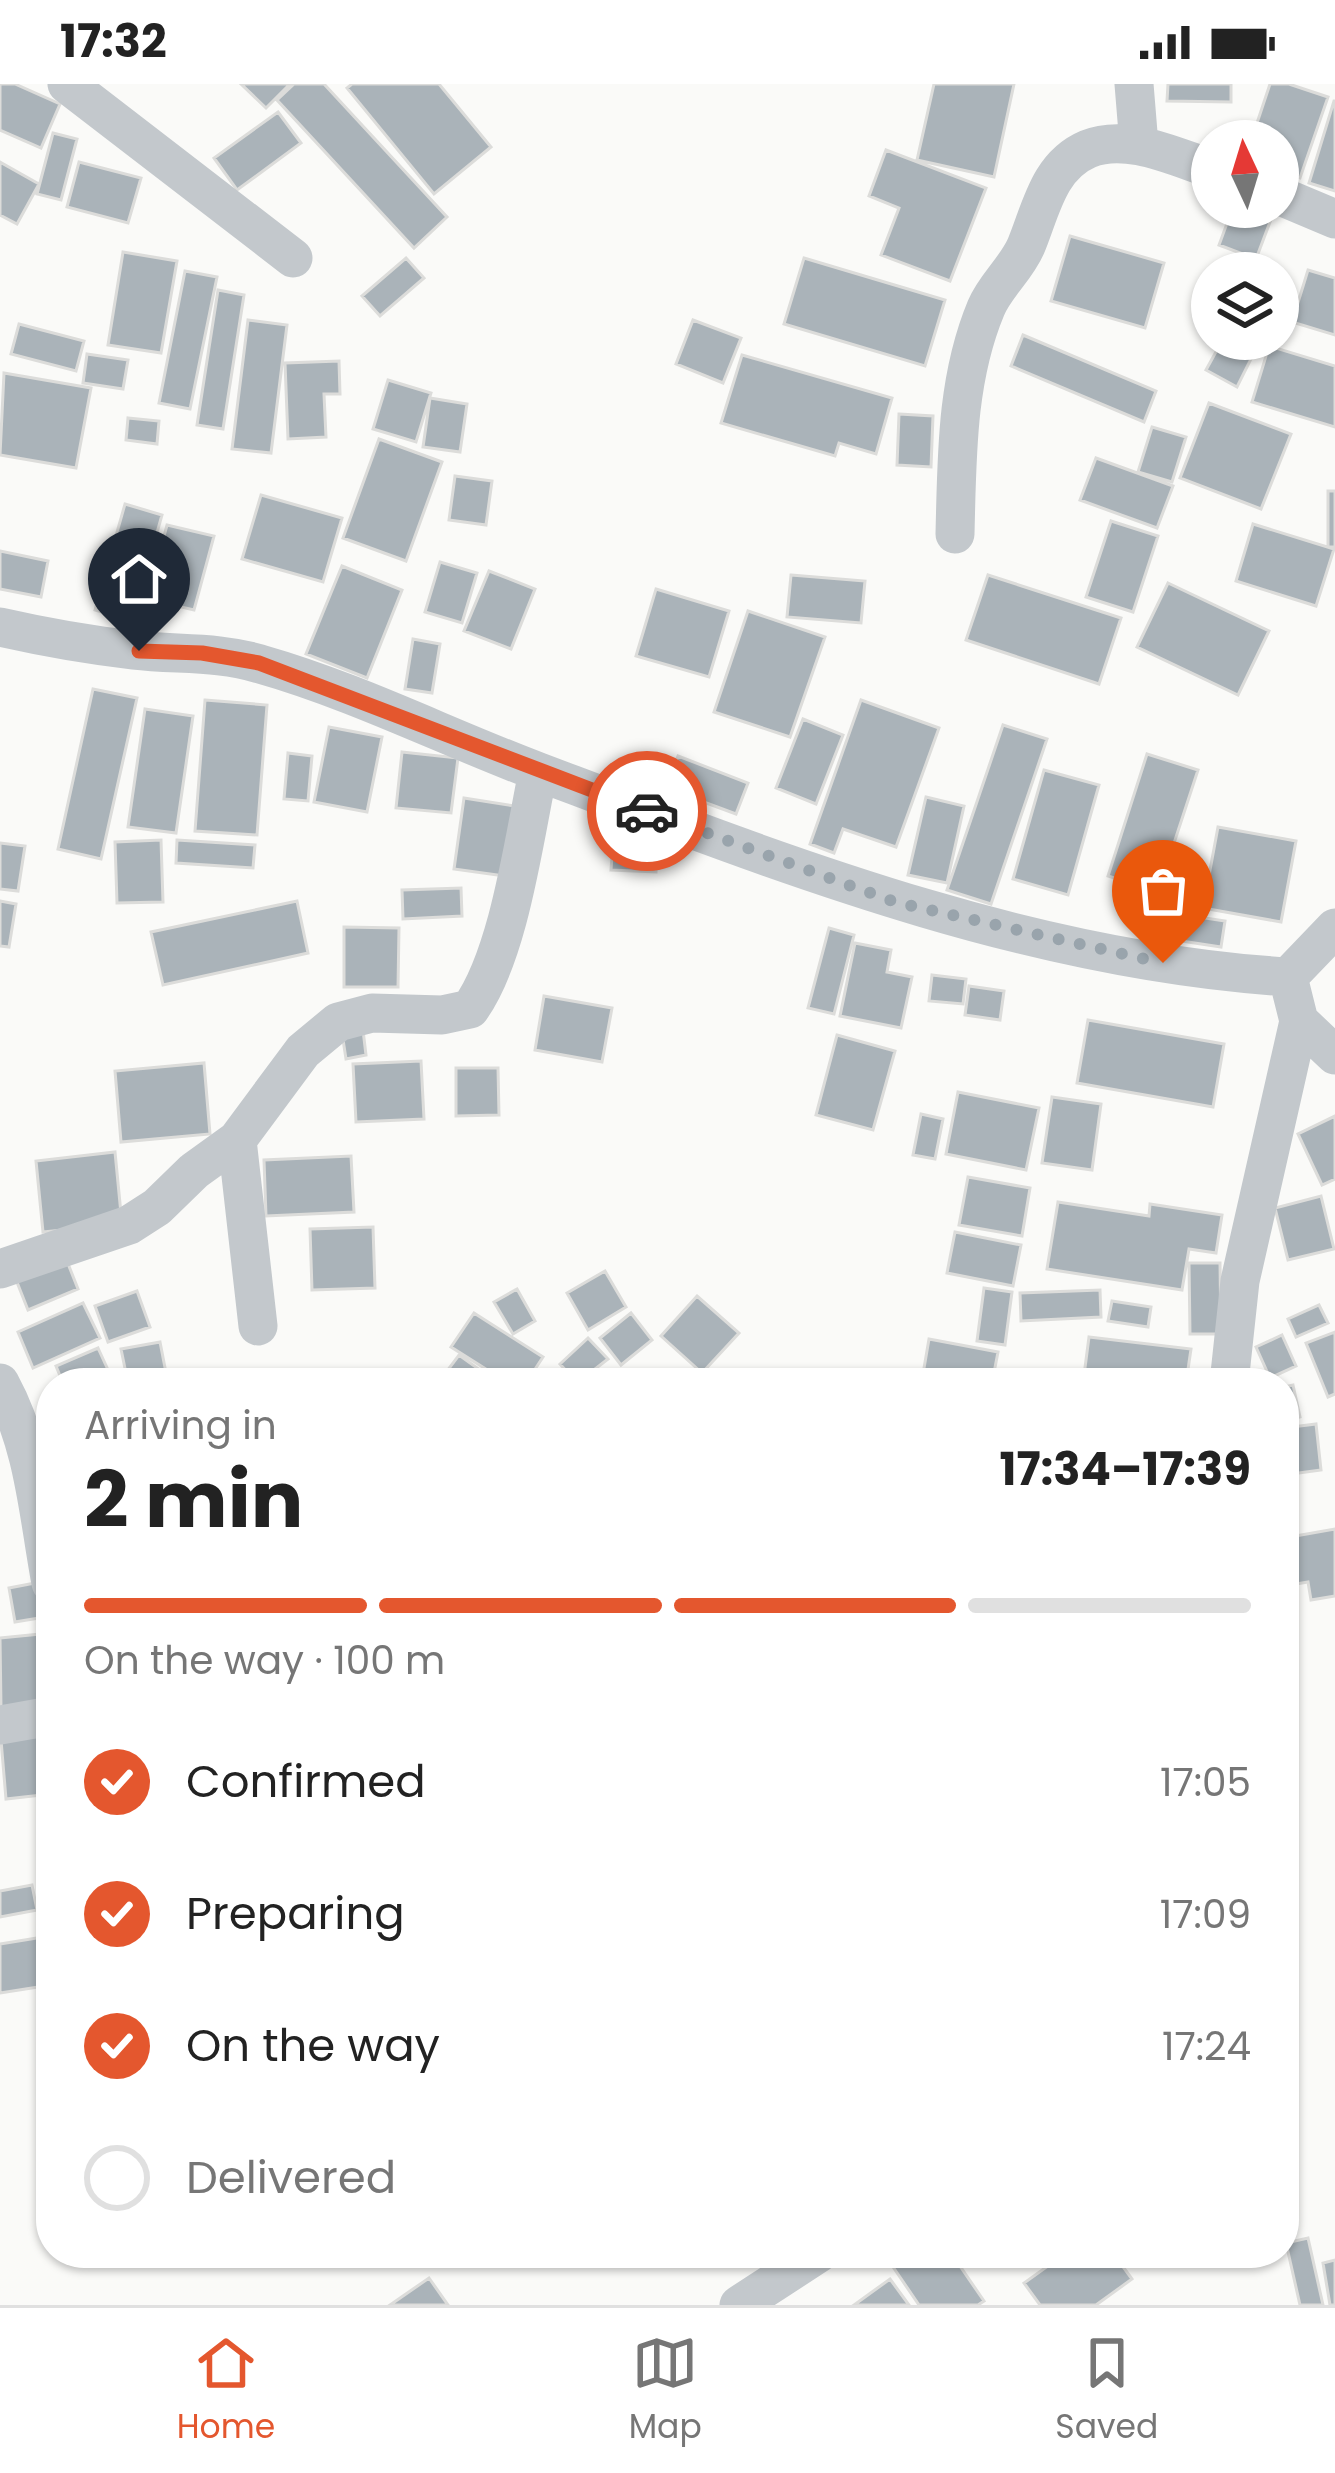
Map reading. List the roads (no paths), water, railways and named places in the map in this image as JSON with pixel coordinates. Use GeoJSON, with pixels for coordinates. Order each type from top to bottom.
{"type":"FeatureCollection","features":[{"type":"Feature","properties":{"kind":"street"},"geometry":{"type":"LineString","coordinates":[[67,84],[293,258]]}},
{"type":"Feature","properties":{"kind":"street"},"geometry":{"type":"LineString","coordinates":[[1134,84],[1139,145]]}},
{"type":"Feature","properties":{"kind":"street"},"geometry":{"type":"LineString","coordinates":[[955,535],[958,407],[987,305],[1021,259],[1050,183],[1066,160],[1093,146],[1139,145],[1191,163]]}},
{"type":"Feature","properties":{"kind":"street"},"geometry":{"type":"LineString","coordinates":[[1299,204],[1335,219]]}},
{"type":"Feature","properties":{"kind":"street"},"geometry":{"type":"LineString","coordinates":[[0,627],[139,651],[202,653],[259,663],[538,772],[895,902],[1186,968],[1288,977]]}},
{"type":"Feature","properties":{"kind":"street"},"geometry":{"type":"LineString","coordinates":[[0,1269],[129,1225],[157,1207],[237,1139],[303,1052],[338,1022],[372,1013],[442,1015],[470,1009],[485,988],[538,772]]}},
{"type":"Feature","properties":{"kind":"street"},"geometry":{"type":"LineString","coordinates":[[1288,977],[1335,928]]}},
{"type":"Feature","properties":{"kind":"street"},"geometry":{"type":"LineString","coordinates":[[1231,1368],[1240,1281],[1299,1021],[1288,977]]}},
{"type":"Feature","properties":{"kind":"street"},"geometry":{"type":"LineString","coordinates":[[1299,1021],[1335,1055]]}},
{"type":"Feature","properties":{"kind":"street"},"geometry":{"type":"LineString","coordinates":[[237,1139],[259,1326]]}},
{"type":"Feature","properties":{"kind":"street"},"geometry":{"type":"LineString","coordinates":[[0,1384],[17,1415],[36,1481]]}},
{"type":"Feature","properties":{"kind":"street"},"geometry":{"type":"LineString","coordinates":[[0,1725],[36,1719]]}},
{"type":"Feature","properties":{"kind":"street"},"geometry":{"type":"LineString","coordinates":[[739,2305],[796,2268]]}}]}
